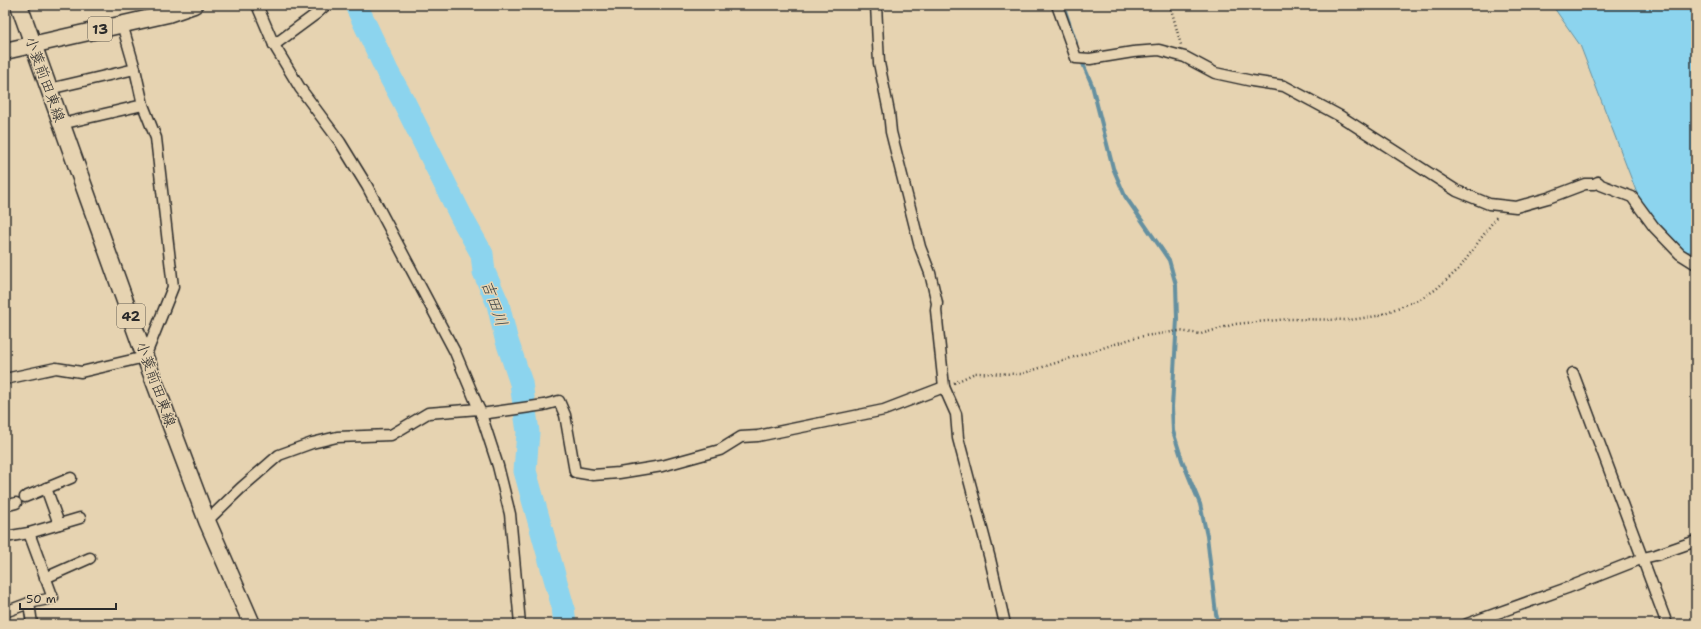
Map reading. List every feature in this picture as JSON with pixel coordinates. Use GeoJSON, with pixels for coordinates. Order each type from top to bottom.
{"type":"FeatureCollection","features":[{"type":"Feature","properties":{"kind":"main road","name":"小蓑前田東線"},"geometry":{"type":"LineString","coordinates":[[19,5],[145,357],[207,521],[252,624]]}},
{"type":"Feature","properties":{"kind":"main road","name":"13"},"geometry":{"type":"LineString","coordinates":[[5,51],[168,14],[194,5]]}},
{"type":"Feature","properties":{"kind":"street"},"geometry":{"type":"LineString","coordinates":[[257,5],[274,45],[300,88],[340,142],[367,186],[455,352],[480,412],[498,466],[510,514],[520,624]]}},
{"type":"Feature","properties":{"kind":"street"},"geometry":{"type":"LineString","coordinates":[[274,45],[326,5]]}},
{"type":"Feature","properties":{"kind":"street"},"geometry":{"type":"LineString","coordinates":[[876,5],[878,63],[889,112],[891,132],[920,247],[930,273],[937,303],[936,310],[944,387],[956,414],[958,438],[990,559],[1005,624]]}},
{"type":"Feature","properties":{"kind":"street"},"geometry":{"type":"LineString","coordinates":[[1057,5],[1076,58],[1090,59],[1133,52],[1159,50],[1185,57],[1215,73],[1284,86],[1340,116],[1457,191],[1489,204],[1516,207],[1548,198],[1585,184],[1594,184],[1598,182],[1601,185],[1632,198],[1654,226],[1680,254],[1696,264]]}},
{"type":"Feature","properties":{"kind":"street"},"geometry":{"type":"LineString","coordinates":[[5,379],[56,368],[81,372],[145,357],[173,287],[156,138],[144,104],[122,24]]}},
{"type":"Feature","properties":{"kind":"street"},"geometry":{"type":"LineString","coordinates":[[49,89],[135,69]]}},
{"type":"Feature","properties":{"kind":"street"},"geometry":{"type":"LineString","coordinates":[[61,124],[144,104]]}},
{"type":"Feature","properties":{"kind":"street"},"geometry":{"type":"LineString","coordinates":[[1574,373],[1667,624]]}},
{"type":"Feature","properties":{"kind":"street"},"geometry":{"type":"LineString","coordinates":[[207,521],[241,488],[279,455],[312,443],[337,437],[392,435],[428,413],[501,411],[544,405],[559,401],[565,415],[576,472],[592,475],[619,473],[662,466],[720,450],[741,436],[758,436],[884,410],[944,387]]}},
{"type":"Feature","properties":{"kind":"street"},"geometry":{"type":"LineString","coordinates":[[25,497],[71,478]]}},
{"type":"Feature","properties":{"kind":"street"},"geometry":{"type":"LineString","coordinates":[[46,488],[59,524]]}},
{"type":"Feature","properties":{"kind":"street"},"geometry":{"type":"LineString","coordinates":[[5,506],[16,503]]}},
{"type":"Feature","properties":{"kind":"street"},"geometry":{"type":"LineString","coordinates":[[5,537],[29,533],[80,518]]}},
{"type":"Feature","properties":{"kind":"street"},"geometry":{"type":"LineString","coordinates":[[5,612],[29,603],[53,598],[29,533]]}},
{"type":"Feature","properties":{"kind":"street"},"geometry":{"type":"LineString","coordinates":[[1467,624],[1567,588],[1643,558],[1696,541]]}},
{"type":"Feature","properties":{"kind":"street"},"geometry":{"type":"LineString","coordinates":[[46,578],[90,558]]}},
{"type":"Feature","properties":{"kind":"street"},"geometry":{"type":"LineString","coordinates":[[29,603],[32,624]]}},
{"type":"Feature","properties":{"kind":"path"},"geometry":{"type":"LineString","coordinates":[[1170,5],[1185,57]]}},
{"type":"Feature","properties":{"kind":"path"},"geometry":{"type":"LineString","coordinates":[[944,387],[975,372],[1021,374],[1137,337],[1179,331],[1201,334],[1235,324],[1289,320],[1350,320],[1377,316],[1400,308],[1435,290],[1459,269],[1504,205]]}},
{"type":"Feature","properties":{"kind":"water"},"geometry":{"type":"Polygon","coordinates":[[[1552,5],[1696,5],[1695,253],[1685,251],[1649,213],[1638,196],[1580,45],[1552,5]]]}},
{"type":"Feature","properties":{"kind":"waterway","name":"吉田川"},"geometry":{"type":"LineString","coordinates":[[356,5],[387,71],[482,254],[484,272],[498,304],[506,338],[521,383],[528,432],[525,471],[563,607],[565,624]]}},
{"type":"Feature","properties":{"kind":"waterway"},"geometry":{"type":"LineString","coordinates":[[1063,5],[1076,43]]}},
{"type":"Feature","properties":{"kind":"waterway"},"geometry":{"type":"LineString","coordinates":[[1083,64],[1092,85],[1113,168],[1125,196],[1169,260],[1176,285],[1177,319],[1172,407],[1173,431],[1182,460],[1200,504],[1207,536],[1216,614],[1219,624]]}}]}
